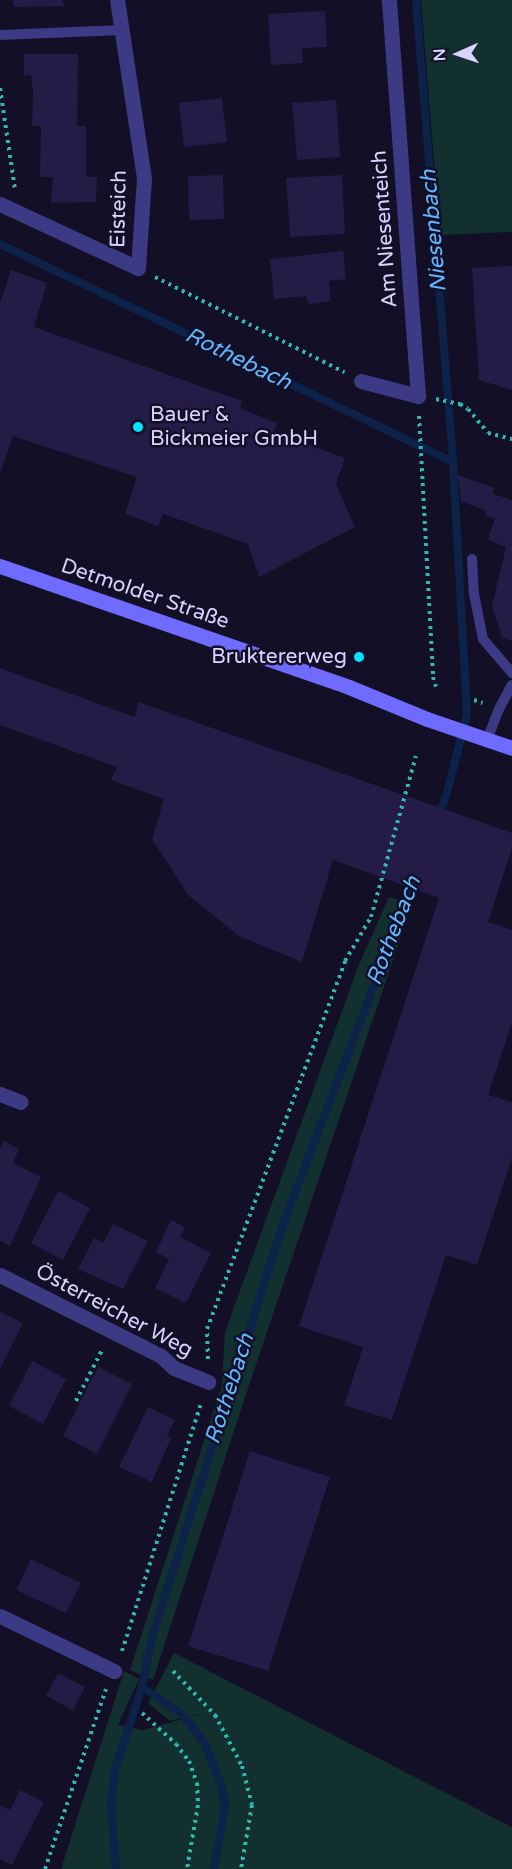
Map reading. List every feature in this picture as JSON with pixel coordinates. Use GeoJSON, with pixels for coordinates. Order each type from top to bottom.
{"type":"FeatureCollection","features":[{"type":"Feature","properties":{"kind":"main road","name":"Detmolder Straße"},"geometry":{"type":"LineString","coordinates":[[0,566],[349,687],[512,748]]}},
{"type":"Feature","properties":{"kind":"street","name":"Eisteich"},"geometry":{"type":"LineString","coordinates":[[0,204],[138,268],[144,178],[117,0]]}},
{"type":"Feature","properties":{"kind":"street","name":"Am Niesenteich"},"geometry":{"type":"LineString","coordinates":[[361,381],[418,396],[389,0]]}},
{"type":"Feature","properties":{"kind":"street"},"geometry":{"type":"LineString","coordinates":[[0,1094],[21,1102]]}},
{"type":"Feature","properties":{"kind":"street","name":"Österreicher Weg"},"geometry":{"type":"LineString","coordinates":[[0,1275],[161,1356],[174,1368],[208,1382]]}},
{"type":"Feature","properties":{"kind":"street"},"geometry":{"type":"LineString","coordinates":[[0,1616],[114,1671]]}},
{"type":"Feature","properties":{"kind":"lane"},"geometry":{"type":"LineString","coordinates":[[0,35],[122,30]]}},
{"type":"Feature","properties":{"kind":"lane"},"geometry":{"type":"LineString","coordinates":[[472,559],[474,594],[483,639],[512,673]]}},
{"type":"Feature","properties":{"kind":"lane"},"geometry":{"type":"LineString","coordinates":[[488,740],[499,709],[512,685]]}},
{"type":"Feature","properties":{"kind":"path"},"geometry":{"type":"LineString","coordinates":[[0,88],[19,213]]}},
{"type":"Feature","properties":{"kind":"path"},"geometry":{"type":"LineString","coordinates":[[138,268],[361,381]]}},
{"type":"Feature","properties":{"kind":"path"},"geometry":{"type":"LineString","coordinates":[[438,400],[460,404],[468,409],[489,433],[512,439]]}},
{"type":"Feature","properties":{"kind":"path"},"geometry":{"type":"LineString","coordinates":[[419,423],[421,490],[433,676],[436,687]]}},
{"type":"Feature","properties":{"kind":"path"},"geometry":{"type":"LineString","coordinates":[[124,1644],[208,1382],[207,1329],[345,961],[371,917],[416,756]]}},
{"type":"Feature","properties":{"kind":"path"},"geometry":{"type":"LineString","coordinates":[[76,1401],[111,1332]]}},
{"type":"Feature","properties":{"kind":"path"},"geometry":{"type":"LineString","coordinates":[[173,1671],[215,1716],[242,1766],[249,1786],[252,1805],[241,1869]]}},
{"type":"Feature","properties":{"kind":"path"},"geometry":{"type":"LineString","coordinates":[[45,1869],[105,1692]]}},
{"type":"Feature","properties":{"kind":"path"},"geometry":{"type":"LineString","coordinates":[[142,1713],[176,1744],[189,1761],[197,1783],[198,1805],[187,1869]]}},
{"type":"Feature","properties":{"kind":"green space"},"geometry":{"type":"Polygon","coordinates":[[[421,0],[512,0],[512,232],[440,235],[421,0]]]}},
{"type":"Feature","properties":{"kind":"green space"},"geometry":{"type":"Polygon","coordinates":[[[389,897],[412,904],[246,1394],[153,1680],[130,1670],[222,1385],[225,1332],[358,967],[389,897]]]}},
{"type":"Feature","properties":{"kind":"green space"},"geometry":{"type":"Polygon","coordinates":[[[174,1653],[512,1827],[512,1869],[61,1869],[124,1671],[139,1679],[118,1725],[143,1730],[208,1712],[170,1721],[148,1703],[174,1653]]]}},
{"type":"Feature","properties":{"kind":"building"},"geometry":{"type":"Polygon","coordinates":[[[13,0],[63,0],[63,4],[68,6],[13,7],[13,0]]]}},
{"type":"Feature","properties":{"kind":"building"},"geometry":{"type":"Polygon","coordinates":[[[325,11],[327,47],[302,48],[303,63],[271,65],[268,14],[325,11]]]}},
{"type":"Feature","properties":{"kind":"building"},"geometry":{"type":"Polygon","coordinates":[[[24,54],[78,54],[77,126],[86,126],[86,177],[97,177],[96,202],[51,203],[53,177],[40,177],[41,126],[32,126],[33,90],[31,75],[24,76],[24,54]]]}},
{"type":"Feature","properties":{"kind":"building"},"geometry":{"type":"Polygon","coordinates":[[[222,98],[227,142],[184,147],[179,103],[222,98]]]}},
{"type":"Feature","properties":{"kind":"building"},"geometry":{"type":"Polygon","coordinates":[[[336,100],[340,157],[297,160],[292,103],[336,100]]]}},
{"type":"Feature","properties":{"kind":"building"},"geometry":{"type":"Polygon","coordinates":[[[223,175],[224,219],[189,220],[188,176],[223,175]]]}},
{"type":"Feature","properties":{"kind":"building"},"geometry":{"type":"Polygon","coordinates":[[[342,175],[345,234],[290,237],[286,178],[342,175]]]}},
{"type":"Feature","properties":{"kind":"building"},"geometry":{"type":"Polygon","coordinates":[[[343,251],[346,279],[329,281],[331,301],[309,304],[306,296],[274,299],[270,259],[343,251]]]}},
{"type":"Feature","properties":{"kind":"building"},"geometry":{"type":"Polygon","coordinates":[[[512,266],[512,390],[479,380],[472,268],[512,266]]]}},
{"type":"Feature","properties":{"kind":"building","name":"Bauer & Bickmeier GmbH"},"geometry":{"type":"Polygon","coordinates":[[[11,270],[47,283],[34,327],[242,401],[240,408],[277,423],[274,432],[345,458],[336,484],[355,527],[259,577],[248,544],[163,514],[158,526],[125,514],[137,477],[13,436],[0,473],[0,303],[11,270]]]}},
{"type":"Feature","properties":{"kind":"building"},"geometry":{"type":"Polygon","coordinates":[[[458,475],[494,488],[493,494],[512,500],[512,641],[502,637],[492,606],[506,547],[488,540],[495,518],[485,515],[486,511],[461,501],[458,475]]]}},
{"type":"Feature","properties":{"kind":"building"},"geometry":{"type":"Polygon","coordinates":[[[0,668],[135,717],[138,702],[512,833],[512,848],[488,922],[512,930],[512,1023],[488,1095],[512,1102],[512,1158],[477,1265],[446,1255],[392,1420],[344,1405],[363,1347],[299,1326],[439,898],[333,860],[302,962],[239,936],[188,895],[152,839],[164,799],[111,780],[117,767],[0,725],[0,668]]]}},
{"type":"Feature","properties":{"kind":"building"},"geometry":{"type":"Polygon","coordinates":[[[4,1141],[19,1149],[13,1163],[41,1177],[10,1246],[0,1241],[0,1149],[4,1141]]]}},
{"type":"Feature","properties":{"kind":"building"},"geometry":{"type":"Polygon","coordinates":[[[58,1191],[90,1208],[63,1260],[31,1243],[58,1191]]]}},
{"type":"Feature","properties":{"kind":"building"},"geometry":{"type":"Polygon","coordinates":[[[171,1220],[185,1227],[180,1237],[211,1253],[186,1303],[155,1288],[169,1259],[156,1252],[171,1220]]]}},
{"type":"Feature","properties":{"kind":"building"},"geometry":{"type":"Polygon","coordinates":[[[113,1224],[148,1241],[123,1289],[78,1269],[94,1238],[103,1243],[113,1224]]]}},
{"type":"Feature","properties":{"kind":"building"},"geometry":{"type":"Polygon","coordinates":[[[0,1312],[23,1323],[0,1369],[0,1312]]]}},
{"type":"Feature","properties":{"kind":"building"},"geometry":{"type":"Polygon","coordinates":[[[32,1361],[66,1379],[43,1424],[9,1406],[32,1361]]]}},
{"type":"Feature","properties":{"kind":"building"},"geometry":{"type":"Polygon","coordinates":[[[98,1367],[132,1384],[97,1454],[63,1436],[98,1367]]]}},
{"type":"Feature","properties":{"kind":"building"},"geometry":{"type":"Polygon","coordinates":[[[148,1407],[175,1420],[167,1436],[171,1438],[152,1482],[119,1467],[148,1407]]]}},
{"type":"Feature","properties":{"kind":"building"},"geometry":{"type":"Polygon","coordinates":[[[250,1451],[330,1477],[268,1671],[188,1646],[250,1451]]]}},
{"type":"Feature","properties":{"kind":"building"},"geometry":{"type":"Polygon","coordinates":[[[31,1559],[81,1583],[66,1613],[16,1590],[31,1559]]]}},
{"type":"Feature","properties":{"kind":"building"},"geometry":{"type":"Polygon","coordinates":[[[58,1673],[85,1687],[73,1710],[46,1696],[58,1673]]]}},
{"type":"Feature","properties":{"kind":"building"},"geometry":{"type":"Polygon","coordinates":[[[20,1790],[44,1802],[12,1865],[0,1859],[0,1805],[10,1810],[20,1790]]]}},
{"type":"Feature","properties":{"kind":"waterway","name":"Niesenbach"},"geometry":{"type":"LineString","coordinates":[[416,0],[453,462],[467,714],[447,793],[438,816]]}},
{"type":"Feature","properties":{"kind":"waterway","name":"Rothebach"},"geometry":{"type":"LineString","coordinates":[[0,244],[453,462]]}},
{"type":"Feature","properties":{"kind":"waterway","name":"Rothebach"},"geometry":{"type":"LineString","coordinates":[[116,1869],[111,1803],[115,1770],[142,1687],[152,1637],[284,1222],[414,879]]}},
{"type":"Feature","properties":{"kind":"waterway"},"geometry":{"type":"LineString","coordinates":[[142,1687],[182,1714],[204,1742],[221,1784],[225,1805],[214,1869]]}},
{"type":"Feature","properties":{"kind":"place","name":"Bauer & Bickmeier GmbH"},"geometry":{"type":"Point","coordinates":[138,427]}},
{"type":"Feature","properties":{"kind":"place","name":"Bruktererweg"},"geometry":{"type":"Point","coordinates":[359,657]}}]}
